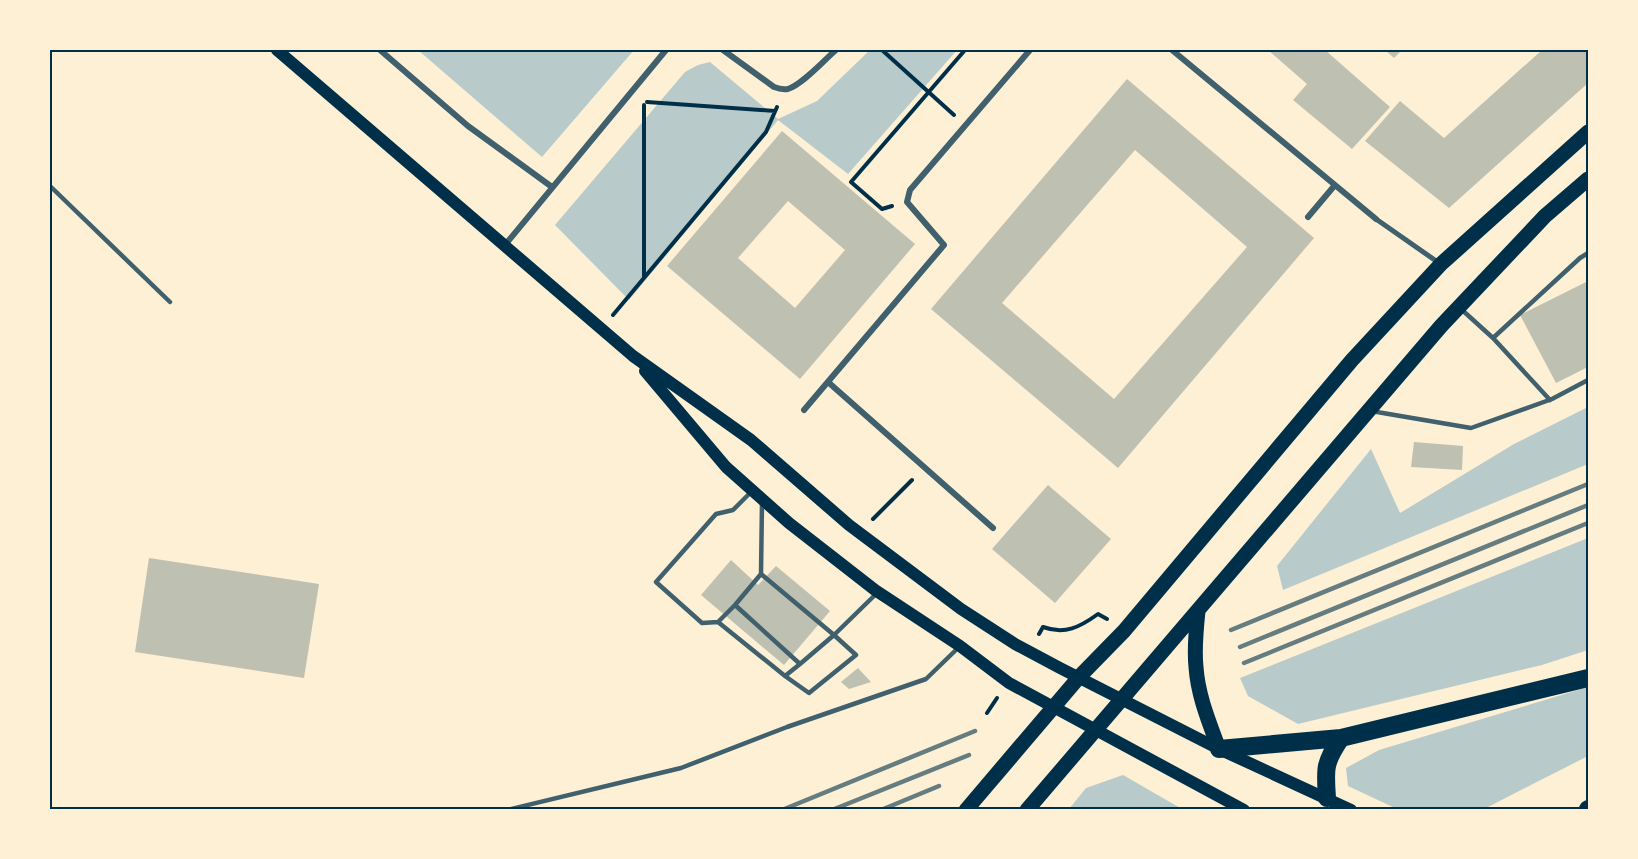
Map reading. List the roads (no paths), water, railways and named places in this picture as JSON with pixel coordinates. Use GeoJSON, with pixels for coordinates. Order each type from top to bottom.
{"type":"FeatureCollection","features":[{"type":"Feature","properties":{"kind":"highway"},"geometry":{"type":"LineString","coordinates":[[1219,748],[1341,738],[1588,678]]}},
{"type":"Feature","properties":{"kind":"highway"},"geometry":{"type":"LineString","coordinates":[[1328,804],[1325,771],[1328,756],[1341,738]]}},
{"type":"Feature","properties":{"kind":"main road"},"geometry":{"type":"LineString","coordinates":[[277,50],[633,357],[751,440],[859,534],[988,628],[1328,804],[1351,810]]}},
{"type":"Feature","properties":{"kind":"main road"},"geometry":{"type":"LineString","coordinates":[[966,810],[1080,676],[1124,632],[1352,360],[1441,264],[1588,132]]}},
{"type":"Feature","properties":{"kind":"main road"},"geometry":{"type":"LineString","coordinates":[[1027,810],[1459,307],[1545,216],[1588,178]]}},
{"type":"Feature","properties":{"kind":"main road"},"geometry":{"type":"LineString","coordinates":[[633,357],[726,467],[789,523],[878,592],[960,646],[1009,683],[1244,810]]}},
{"type":"Feature","properties":{"kind":"main road"},"geometry":{"type":"LineString","coordinates":[[1198,611],[1195,642],[1196,669],[1202,703],[1219,748]]}},
{"type":"Feature","properties":{"kind":"street"},"geometry":{"type":"LineString","coordinates":[[380,50],[468,126],[552,188]]}},
{"type":"Feature","properties":{"kind":"street"},"geometry":{"type":"LineString","coordinates":[[505,246],[666,50]]}},
{"type":"Feature","properties":{"kind":"street"},"geometry":{"type":"LineString","coordinates":[[723,50],[774,87],[782,90],[789,89],[799,82],[836,50]]}},
{"type":"Feature","properties":{"kind":"street"},"geometry":{"type":"LineString","coordinates":[[804,410],[944,246],[907,202],[910,190],[1030,50]]}},
{"type":"Feature","properties":{"kind":"street"},"geometry":{"type":"LineString","coordinates":[[1172,50],[1376,219],[1441,264]]}},
{"type":"Feature","properties":{"kind":"street"},"geometry":{"type":"LineString","coordinates":[[1308,217],[1335,185]]}},
{"type":"Feature","properties":{"kind":"street"},"geometry":{"type":"LineString","coordinates":[[828,382],[993,528]]}},
{"type":"Feature","properties":{"kind":"lane"},"geometry":{"type":"LineString","coordinates":[[50,186],[170,302]]}},
{"type":"Feature","properties":{"kind":"lane"},"geometry":{"type":"LineString","coordinates":[[1493,338],[1588,253]]}},
{"type":"Feature","properties":{"kind":"lane"},"geometry":{"type":"LineString","coordinates":[[1459,307],[1493,338],[1550,399]]}},
{"type":"Feature","properties":{"kind":"lane"},"geometry":{"type":"LineString","coordinates":[[1369,411],[1471,428],[1550,399],[1588,380]]}},
{"type":"Feature","properties":{"kind":"lane"},"geometry":{"type":"LineString","coordinates":[[752,490],[733,510],[716,514],[656,582],[702,623],[718,622],[761,574],[762,500]]}},
{"type":"Feature","properties":{"kind":"lane"},"geometry":{"type":"LineString","coordinates":[[718,622],[809,693],[856,655],[761,574]]}},
{"type":"Feature","properties":{"kind":"lane"},"geometry":{"type":"LineString","coordinates":[[785,676],[834,635],[878,592]]}},
{"type":"Feature","properties":{"kind":"lane"},"geometry":{"type":"LineString","coordinates":[[735,605],[800,664]]}},
{"type":"Feature","properties":{"kind":"lane"},"geometry":{"type":"LineString","coordinates":[[507,810],[681,768],[787,727],[926,679],[960,646]]}},
{"type":"Feature","properties":{"kind":"railway"},"geometry":{"type":"LineString","coordinates":[[1231,630],[1588,484]]}},
{"type":"Feature","properties":{"kind":"railway"},"geometry":{"type":"LineString","coordinates":[[1240,647],[1588,505]]}},
{"type":"Feature","properties":{"kind":"railway"},"geometry":{"type":"LineString","coordinates":[[1244,663],[1588,523]]}},
{"type":"Feature","properties":{"kind":"railway"},"geometry":{"type":"LineString","coordinates":[[782,810],[975,731]]}},
{"type":"Feature","properties":{"kind":"railway"},"geometry":{"type":"LineString","coordinates":[[832,810],[969,755]]}},
{"type":"Feature","properties":{"kind":"railway"},"geometry":{"type":"LineString","coordinates":[[881,810],[939,786]]}}]}
